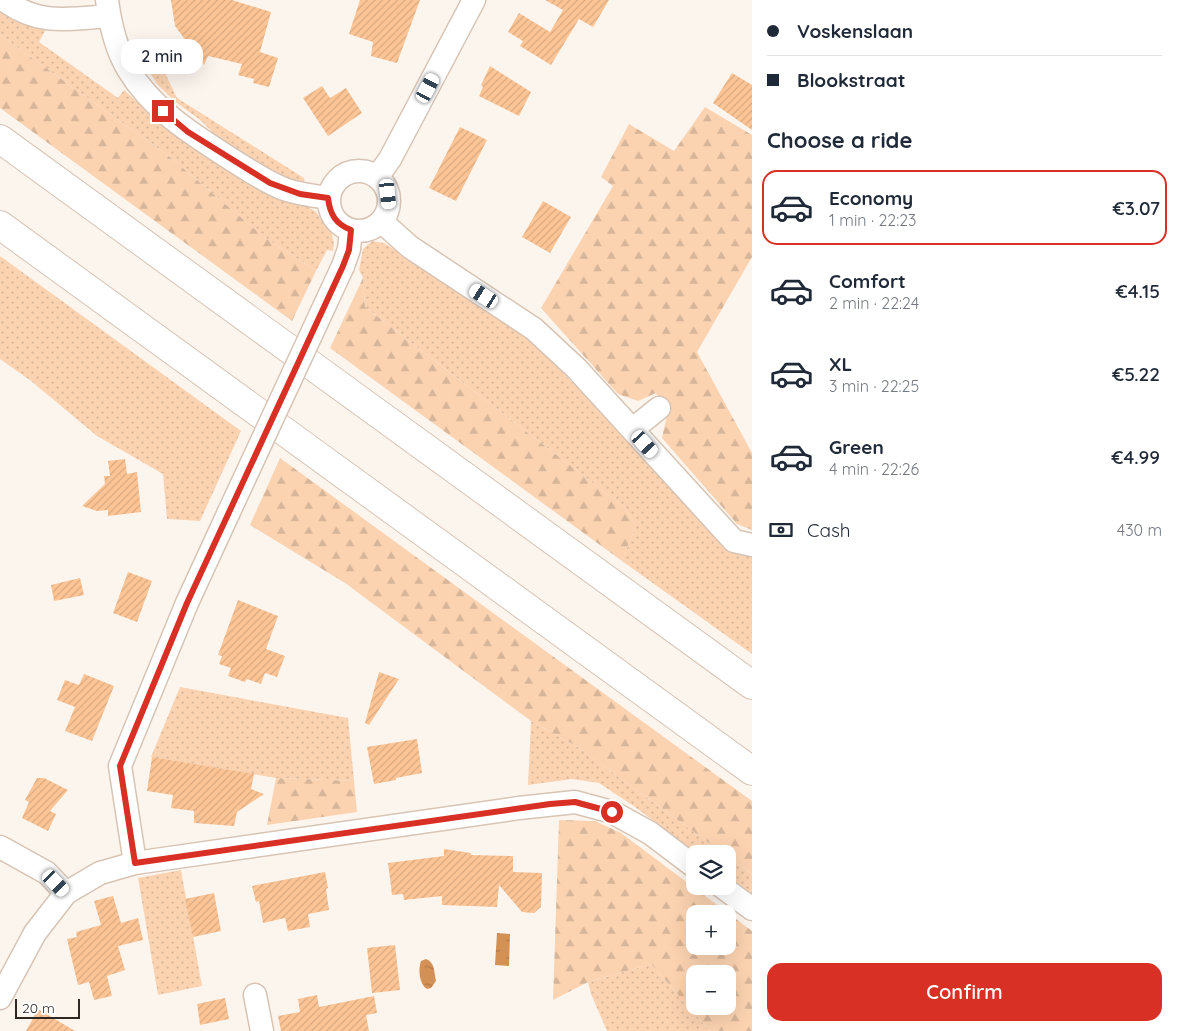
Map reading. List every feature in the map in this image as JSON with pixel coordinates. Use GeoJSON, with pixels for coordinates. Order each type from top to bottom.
{"type":"FeatureCollection","features":[{"type":"Feature","properties":{"kind":"highway"},"geometry":{"type":"LineString","coordinates":[[0,140],[752,685]]}},
{"type":"Feature","properties":{"kind":"highway"},"geometry":{"type":"LineString","coordinates":[[0,225],[752,771]]}},
{"type":"Feature","properties":{"kind":"street"},"geometry":{"type":"LineString","coordinates":[[4,0],[16,9],[41,19],[74,19],[108,8],[116,40],[128,68],[140,86],[163,111],[188,132],[270,183],[300,194],[328,198]]}},
{"type":"Feature","properties":{"kind":"street"},"geometry":{"type":"LineString","coordinates":[[377,177],[390,159],[474,0]]}},
{"type":"Feature","properties":{"kind":"street"},"geometry":{"type":"LineString","coordinates":[[360,171],[377,177],[384,184],[389,204],[381,221],[367,230],[351,230],[341,226],[329,209],[328,198],[336,181],[342,175],[360,171]]}},
{"type":"Feature","properties":{"kind":"street"},"geometry":{"type":"LineString","coordinates":[[381,221],[410,247],[534,329],[576,368],[734,541],[752,545]]}},
{"type":"Feature","properties":{"kind":"street"},"geometry":{"type":"LineString","coordinates":[[135,863],[120,766],[187,603],[343,266],[349,250],[351,230]]}},
{"type":"Feature","properties":{"kind":"street"},"geometry":{"type":"LineString","coordinates":[[633,429],[659,408]]}},
{"type":"Feature","properties":{"kind":"street"},"geometry":{"type":"LineString","coordinates":[[0,998],[35,933],[66,893],[100,873],[135,863],[519,808],[575,802],[612,812],[650,834],[686,860]]}},
{"type":"Feature","properties":{"kind":"street"},"geometry":{"type":"LineString","coordinates":[[0,847],[47,873],[66,893]]}},
{"type":"Feature","properties":{"kind":"street"},"geometry":{"type":"LineString","coordinates":[[733,895],[752,910]]}},
{"type":"Feature","properties":{"kind":"street"},"geometry":{"type":"LineString","coordinates":[[255,995],[262,1031]]}},
{"type":"Feature","properties":{"kind":"green space"},"geometry":{"type":"Polygon","coordinates":[[[0,11],[22,23],[47,27],[39,42],[118,98],[124,90],[164,126],[236,175],[274,197],[286,202],[304,204],[316,212],[332,234],[333,251],[327,250],[316,271],[264,237],[170,157],[0,35],[0,11]]]}},
{"type":"Feature","properties":{"kind":"green space"},"geometry":{"type":"Polygon","coordinates":[[[0,35],[170,157],[264,237],[316,271],[292,321],[0,108],[0,35]]]}},
{"type":"Feature","properties":{"kind":"green space"},"geometry":{"type":"Polygon","coordinates":[[[163,69],[177,98],[304,178],[305,185],[284,179],[223,142],[199,119],[174,101],[157,84],[149,71],[163,69]]]}},
{"type":"Feature","properties":{"kind":"green space"},"geometry":{"type":"Polygon","coordinates":[[[705,107],[752,135],[752,257],[697,352],[752,453],[752,530],[737,524],[662,438],[667,415],[656,393],[638,401],[618,394],[541,308],[613,186],[601,177],[629,124],[674,151],[705,107]]]}},
{"type":"Feature","properties":{"kind":"green space"},"geometry":{"type":"Polygon","coordinates":[[[372,241],[384,243],[524,333],[599,410],[723,544],[752,555],[752,654],[622,561],[636,525],[624,507],[365,307],[363,278],[359,270],[363,249],[372,241]]]}},
{"type":"Feature","properties":{"kind":"green space"},"geometry":{"type":"Polygon","coordinates":[[[0,256],[241,431],[200,521],[167,519],[163,474],[97,436],[31,381],[0,359],[0,256]]]}},
{"type":"Feature","properties":{"kind":"green space"},"geometry":{"type":"Polygon","coordinates":[[[363,278],[365,307],[624,507],[636,525],[622,561],[330,348],[363,278]]]}},
{"type":"Feature","properties":{"kind":"green space"},"geometry":{"type":"Polygon","coordinates":[[[280,458],[752,801],[752,874],[736,862],[736,845],[712,845],[578,747],[531,721],[345,583],[250,525],[280,458]]]}},
{"type":"Feature","properties":{"kind":"green space"},"geometry":{"type":"Polygon","coordinates":[[[180,687],[348,718],[354,781],[276,778],[151,757],[180,687]]]}},
{"type":"Feature","properties":{"kind":"green space"},"geometry":{"type":"Polygon","coordinates":[[[531,721],[578,747],[712,845],[686,845],[599,783],[572,779],[528,785],[531,721]]]}},
{"type":"Feature","properties":{"kind":"green space"},"geometry":{"type":"Polygon","coordinates":[[[276,778],[354,781],[357,812],[267,825],[276,778]]]}},
{"type":"Feature","properties":{"kind":"green space"},"geometry":{"type":"Polygon","coordinates":[[[559,820],[595,821],[621,833],[686,882],[686,895],[704,895],[717,905],[686,905],[686,955],[736,955],[736,919],[752,931],[752,1031],[710,1031],[696,1015],[736,1015],[736,965],[686,965],[686,1004],[651,964],[588,982],[553,1000],[559,820]]]}},
{"type":"Feature","properties":{"kind":"green space"},"geometry":{"type":"Polygon","coordinates":[[[736,862],[752,874],[752,894],[736,882],[736,862]]]}},
{"type":"Feature","properties":{"kind":"green space"},"geometry":{"type":"Polygon","coordinates":[[[181,870],[202,986],[158,995],[138,878],[181,870]]]}},
{"type":"Feature","properties":{"kind":"green space"},"geometry":{"type":"Polygon","coordinates":[[[651,964],[686,1004],[686,1015],[696,1015],[710,1031],[607,1031],[591,994],[588,982],[651,964]]]}},
{"type":"Feature","properties":{"kind":"water"},"geometry":{"type":"Polygon","coordinates":[[[497,933],[510,934],[509,966],[495,965],[497,933]]]}},
{"type":"Feature","properties":{"kind":"water"},"geometry":{"type":"Polygon","coordinates":[[[426,959],[433,965],[436,981],[431,988],[427,989],[422,984],[419,972],[421,961],[426,959]]]}},
{"type":"Feature","properties":{"kind":"building"},"geometry":{"type":"Polygon","coordinates":[[[171,0],[232,0],[271,12],[260,52],[278,58],[269,87],[253,83],[254,79],[238,75],[242,64],[208,56],[204,65],[175,26],[171,0]]]}},
{"type":"Feature","properties":{"kind":"building"},"geometry":{"type":"Polygon","coordinates":[[[360,0],[420,0],[397,63],[371,56],[373,42],[349,34],[360,0]]]}},
{"type":"Feature","properties":{"kind":"building"},"geometry":{"type":"Polygon","coordinates":[[[545,0],[609,0],[593,27],[579,19],[551,65],[520,46],[523,41],[508,32],[519,13],[550,32],[563,10],[545,0]]]}},
{"type":"Feature","properties":{"kind":"building"},"geometry":{"type":"Polygon","coordinates":[[[490,66],[531,92],[519,116],[479,96],[483,87],[481,85],[490,66]]]}},
{"type":"Feature","properties":{"kind":"building"},"geometry":{"type":"Polygon","coordinates":[[[732,73],[752,85],[752,130],[713,103],[732,73]]]}},
{"type":"Feature","properties":{"kind":"building"},"geometry":{"type":"Polygon","coordinates":[[[322,86],[330,98],[346,88],[362,113],[328,136],[303,98],[322,86]]]}},
{"type":"Feature","properties":{"kind":"building"},"geometry":{"type":"Polygon","coordinates":[[[460,127],[487,140],[456,201],[429,188],[460,127]]]}},
{"type":"Feature","properties":{"kind":"building"},"geometry":{"type":"Polygon","coordinates":[[[543,201],[571,217],[550,253],[522,237],[543,201]]]}},
{"type":"Feature","properties":{"kind":"building"},"geometry":{"type":"Polygon","coordinates":[[[125,459],[127,474],[137,472],[141,512],[108,516],[108,510],[97,511],[82,506],[105,484],[104,476],[110,476],[108,461],[125,459]]]}},
{"type":"Feature","properties":{"kind":"building"},"geometry":{"type":"Polygon","coordinates":[[[128,572],[152,581],[137,622],[113,613],[128,572]]]}},
{"type":"Feature","properties":{"kind":"building"},"geometry":{"type":"Polygon","coordinates":[[[80,578],[84,595],[54,601],[51,585],[80,578]]]}},
{"type":"Feature","properties":{"kind":"building"},"geometry":{"type":"Polygon","coordinates":[[[238,600],[278,616],[266,649],[285,656],[277,677],[265,673],[261,684],[247,679],[245,682],[228,676],[231,668],[219,664],[222,656],[218,655],[238,600]]]}},
{"type":"Feature","properties":{"kind":"building"},"geometry":{"type":"Polygon","coordinates":[[[379,672],[399,679],[369,725],[365,723],[379,672]]]}},
{"type":"Feature","properties":{"kind":"building"},"geometry":{"type":"Polygon","coordinates":[[[84,674],[114,686],[92,741],[65,731],[75,707],[57,700],[65,680],[79,685],[84,674]]]}},
{"type":"Feature","properties":{"kind":"building"},"geometry":{"type":"Polygon","coordinates":[[[417,739],[422,773],[374,784],[367,747],[417,739]]]}},
{"type":"Feature","properties":{"kind":"building"},"geometry":{"type":"Polygon","coordinates":[[[152,757],[254,774],[251,789],[264,794],[237,812],[234,826],[194,823],[194,811],[171,808],[173,795],[147,791],[152,757]]]}},
{"type":"Feature","properties":{"kind":"building"},"geometry":{"type":"Polygon","coordinates":[[[37,778],[44,778],[68,790],[50,811],[56,814],[48,831],[22,818],[29,802],[25,800],[37,778]]]}},
{"type":"Feature","properties":{"kind":"building"},"geometry":{"type":"Polygon","coordinates":[[[444,849],[471,853],[471,855],[513,856],[513,872],[542,873],[541,907],[534,913],[522,912],[499,885],[497,907],[442,905],[442,896],[404,900],[403,894],[392,895],[388,863],[444,856],[444,849]]]}},
{"type":"Feature","properties":{"kind":"building"},"geometry":{"type":"Polygon","coordinates":[[[325,872],[329,910],[308,914],[310,927],[288,931],[285,918],[263,923],[259,901],[256,902],[252,886],[325,872]]]}},
{"type":"Feature","properties":{"kind":"building"},"geometry":{"type":"Polygon","coordinates":[[[214,893],[221,931],[193,937],[185,899],[214,893]]]}},
{"type":"Feature","properties":{"kind":"building"},"geometry":{"type":"Polygon","coordinates":[[[113,896],[121,923],[138,918],[143,940],[118,946],[125,970],[107,976],[112,996],[94,1000],[89,982],[78,985],[67,939],[77,937],[76,932],[101,925],[94,901],[113,896]]]}},
{"type":"Feature","properties":{"kind":"building"},"geometry":{"type":"Polygon","coordinates":[[[395,945],[400,990],[372,993],[367,948],[395,945]]]}},
{"type":"Feature","properties":{"kind":"building"},"geometry":{"type":"Polygon","coordinates":[[[317,995],[319,1007],[374,996],[377,1013],[366,1015],[369,1031],[281,1031],[278,1016],[300,1012],[298,999],[317,995]]]}},
{"type":"Feature","properties":{"kind":"building"},"geometry":{"type":"Polygon","coordinates":[[[225,998],[229,1019],[200,1025],[197,1004],[225,998]]]}},
{"type":"Feature","properties":{"kind":"building"},"geometry":{"type":"Polygon","coordinates":[[[38,1009],[75,1031],[26,1031],[38,1009]]]}},
{"type":"Feature","properties":{"kind":"route"},"geometry":{"type":"LineString","coordinates":[[163,111],[188,132],[270,183],[300,194],[328,198],[329,209],[334,218],[341,226],[351,230],[349,250],[343,266],[187,603],[120,766],[135,863],[550,804],[575,802],[612,812]]}}]}
